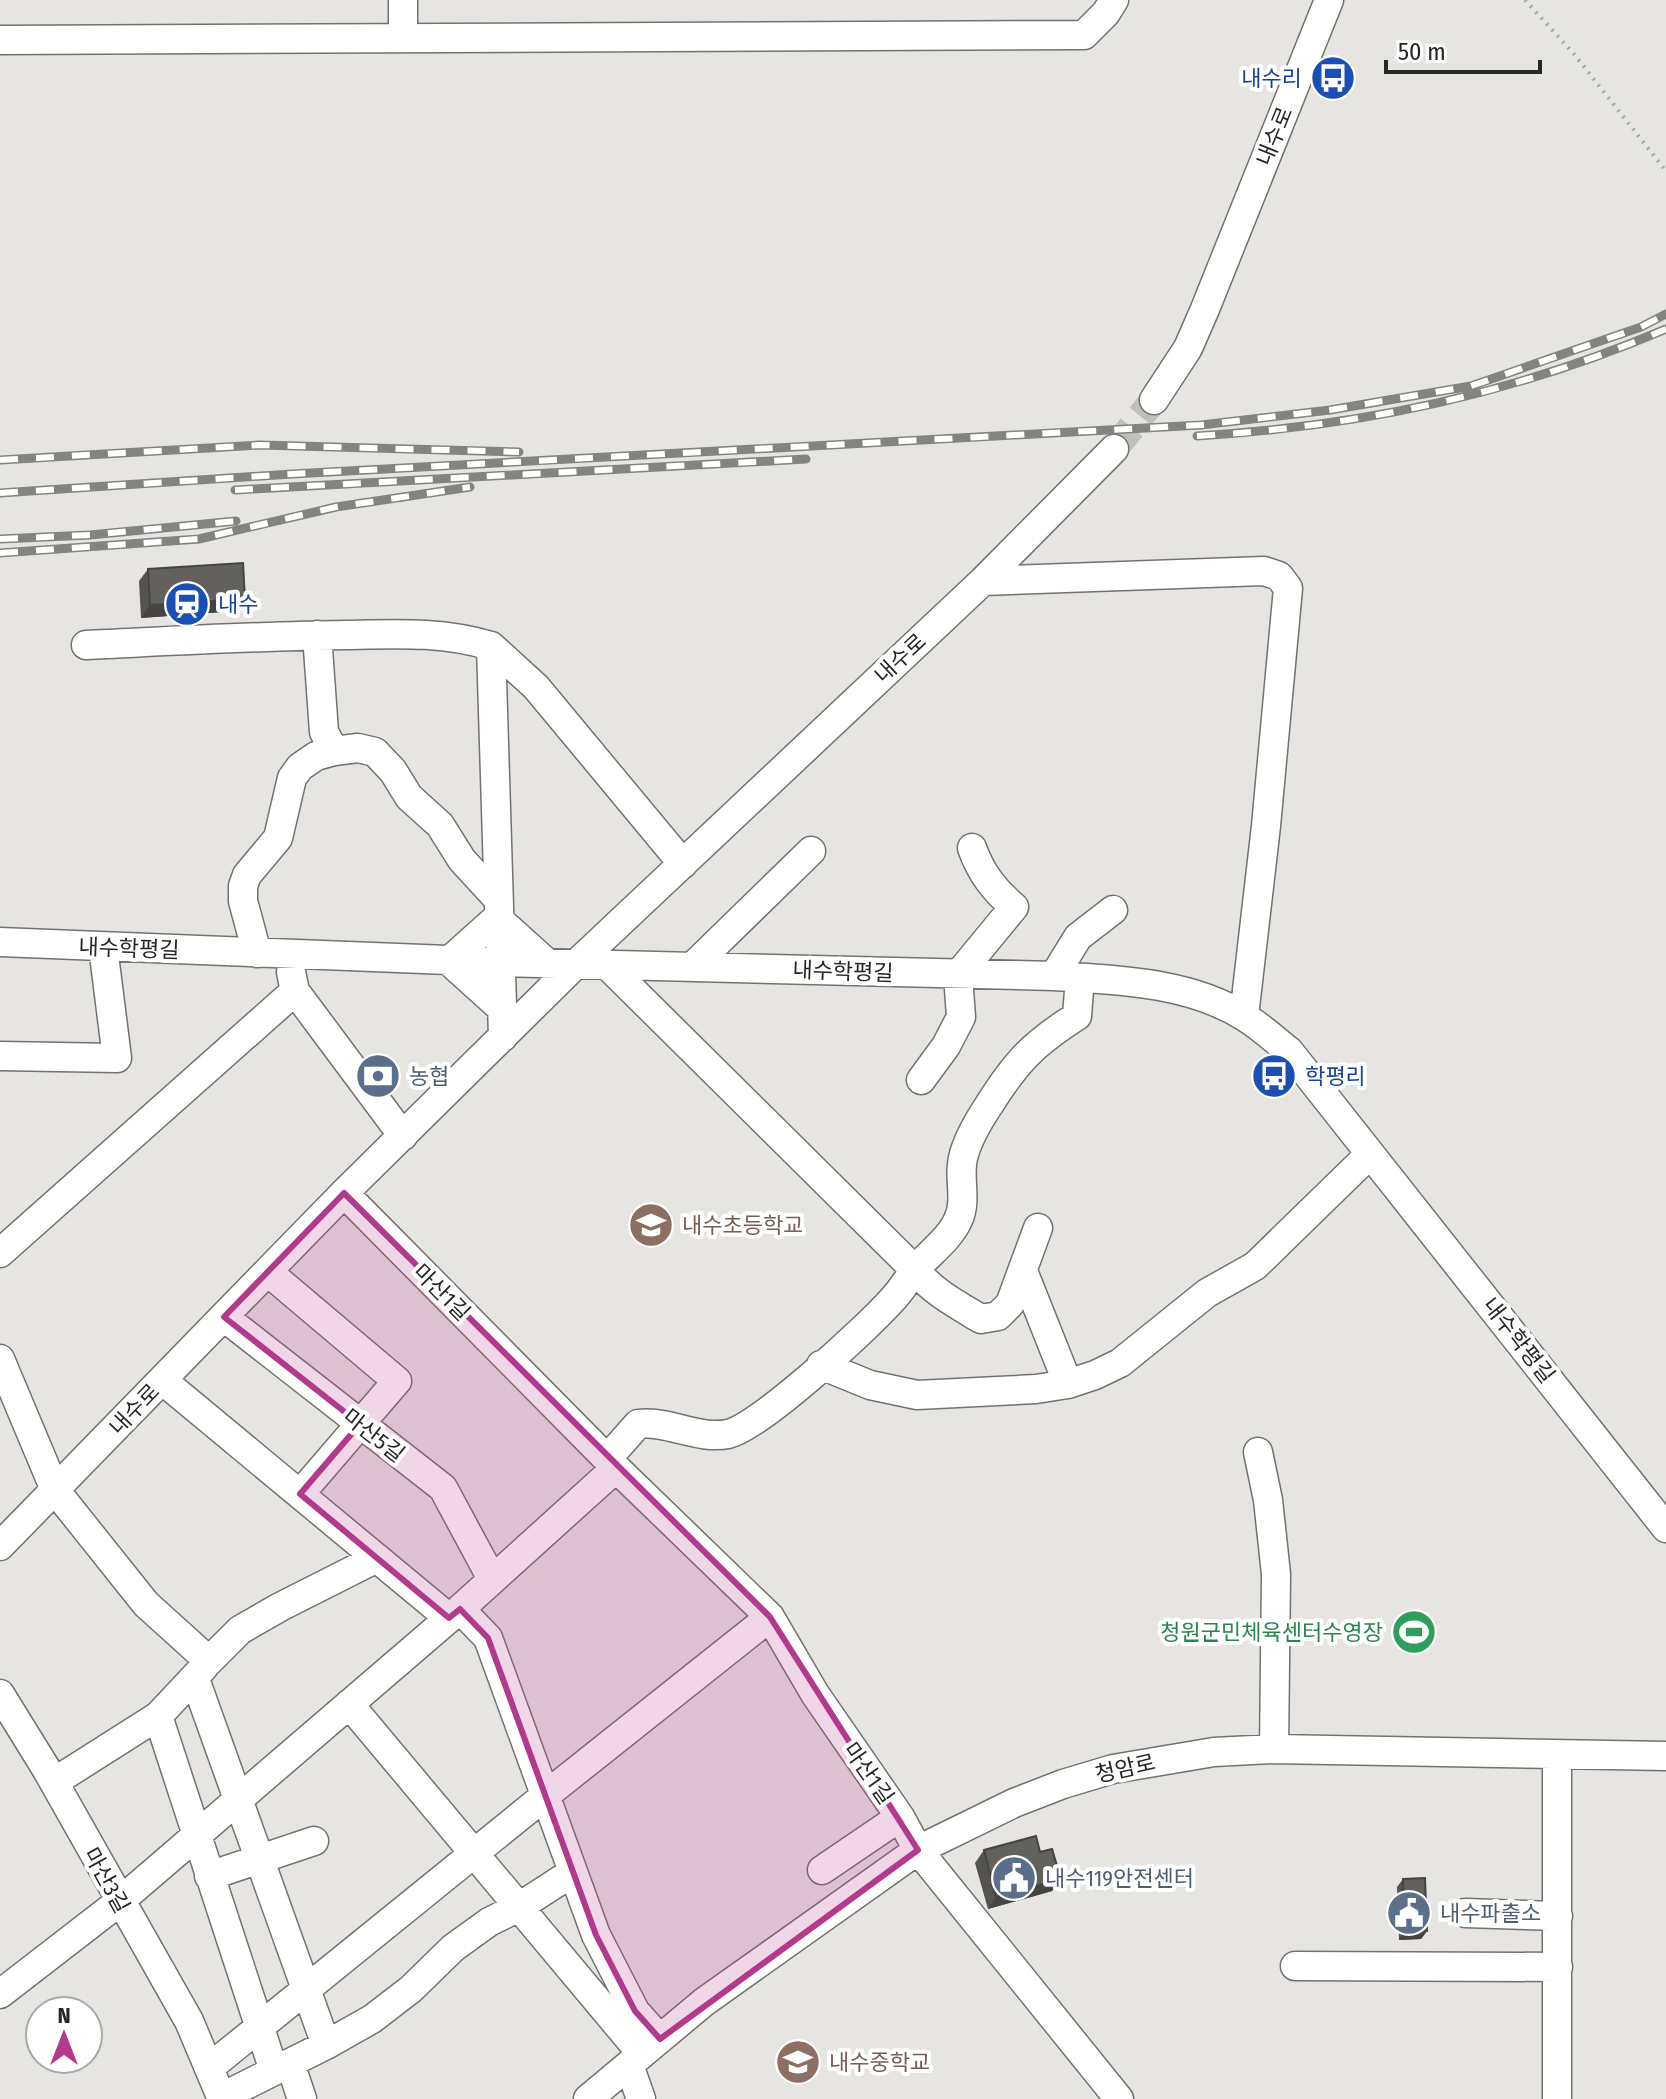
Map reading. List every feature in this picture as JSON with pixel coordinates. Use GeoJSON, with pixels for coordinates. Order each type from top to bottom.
{"type":"FeatureCollection","features":[{"type":"Feature","properties":{"kind":"street"},"geometry":{"type":"LineString","coordinates":[[403,0],[403,37]]}},
{"type":"Feature","properties":{"kind":"street"},"geometry":{"type":"LineString","coordinates":[[0,40],[1084,35],[1114,0]]}},
{"type":"Feature","properties":{"kind":"street","name":"내수로"},"geometry":{"type":"LineString","coordinates":[[1154,400],[1194,335],[1329,0]]}},
{"type":"Feature","properties":{"kind":"street","name":"내수로"},"geometry":{"type":"LineString","coordinates":[[2,1539],[55,1490],[344,1193],[577,963],[983,581],[1114,449]]}},
{"type":"Feature","properties":{"kind":"street"},"geometry":{"type":"LineString","coordinates":[[983,581],[1264,571],[1279,576],[1288,588],[1244,1016]]}},
{"type":"Feature","properties":{"kind":"street"},"geometry":{"type":"LineString","coordinates":[[86,645],[435,633],[491,646],[536,687],[683,864]]}},
{"type":"Feature","properties":{"kind":"street"},"geometry":{"type":"LineString","coordinates":[[317,635],[324,732],[334,751]]}},
{"type":"Feature","properties":{"kind":"street"},"geometry":{"type":"LineString","coordinates":[[491,646],[498,962],[503,1037]]}},
{"type":"Feature","properties":{"kind":"street"},"geometry":{"type":"LineString","coordinates":[[257,953],[243,901],[243,886],[247,875],[278,838],[292,778],[308,762],[334,751],[358,748],[375,752],[393,771],[409,797],[440,825],[497,908],[547,963]]}},
{"type":"Feature","properties":{"kind":"street"},"geometry":{"type":"LineString","coordinates":[[921,1080],[946,1046],[961,1017],[958,975],[1014,907],[996,891],[979,867],[972,848]]}},
{"type":"Feature","properties":{"kind":"street"},"geometry":{"type":"LineString","coordinates":[[693,966],[811,851]]}},
{"type":"Feature","properties":{"kind":"street"},"geometry":{"type":"LineString","coordinates":[[497,908],[449,961],[500,1007]]}},
{"type":"Feature","properties":{"kind":"street"},"geometry":{"type":"LineString","coordinates":[[0,1994],[119,1902],[454,1614],[612,1463],[638,1424],[654,1422],[724,1435],[743,1429],[893,1300],[958,1222],[962,1207],[963,1156],[978,1122],[1013,1067],[1048,1034],[1077,1016],[1067,977],[1078,937],[1113,910]]}},
{"type":"Feature","properties":{"kind":"street","name":"내수학평길"},"geometry":{"type":"LineString","coordinates":[[0,942],[449,961],[1067,977],[1161,987],[1195,994],[1244,1016],[1289,1051],[1666,1528]]}},
{"type":"Feature","properties":{"kind":"street"},"geometry":{"type":"LineString","coordinates":[[0,1056],[117,1058],[103,947]]}},
{"type":"Feature","properties":{"kind":"street"},"geometry":{"type":"LineString","coordinates":[[288,955],[295,991],[403,1136]]}},
{"type":"Feature","properties":{"kind":"street"},"geometry":{"type":"LineString","coordinates":[[606,964],[915,1270],[929,1288],[981,1319],[998,1316],[1010,1304],[1038,1228]]}},
{"type":"Feature","properties":{"kind":"street"},"geometry":{"type":"LineString","coordinates":[[0,1253],[295,991]]}},
{"type":"Feature","properties":{"kind":"street"},"geometry":{"type":"LineString","coordinates":[[821,1365],[870,1385],[917,1395],[1036,1389],[1068,1384],[1095,1375],[1120,1363],[1207,1293],[1255,1266],[1370,1154]]}},
{"type":"Feature","properties":{"kind":"street","name":"마산1길"},"geometry":{"type":"LineString","coordinates":[[344,1193],[770,1617],[815,1694],[900,1817],[918,1850],[1119,2099]]}},
{"type":"Feature","properties":{"kind":"street"},"geometry":{"type":"LineString","coordinates":[[1023,1271],[1068,1384]]}},
{"type":"Feature","properties":{"kind":"street"},"geometry":{"type":"LineString","coordinates":[[268,1272],[397,1381],[300,1494]]}},
{"type":"Feature","properties":{"kind":"street","name":"마산5길"},"geometry":{"type":"LineString","coordinates":[[224,1317],[443,1488],[492,1579]]}},
{"type":"Feature","properties":{"kind":"street"},"geometry":{"type":"LineString","coordinates":[[0,1359],[55,1490],[202,1670],[239,1798],[326,2045]]}},
{"type":"Feature","properties":{"kind":"street"},"geometry":{"type":"LineString","coordinates":[[162,1380],[377,1558],[488,1638],[596,1935],[635,2011],[644,2053],[641,2099]]}},
{"type":"Feature","properties":{"kind":"street"},"geometry":{"type":"LineString","coordinates":[[1258,1452],[1268,1500],[1276,1574],[1274,1749]]}},
{"type":"Feature","properties":{"kind":"street"},"geometry":{"type":"LineString","coordinates":[[54,1782],[158,1716],[240,1630],[377,1558]]}},
{"type":"Feature","properties":{"kind":"street"},"geometry":{"type":"LineString","coordinates":[[209,2068],[770,1617]]}},
{"type":"Feature","properties":{"kind":"street","name":"마산3길"},"geometry":{"type":"LineString","coordinates":[[0,1694],[54,1782],[119,1902],[189,2021],[222,2098],[326,2045],[382,2012],[453,1948],[489,1922],[519,1907],[573,1872]]}},
{"type":"Feature","properties":{"kind":"street"},"geometry":{"type":"LineString","coordinates":[[349,1704],[644,2053]]}},
{"type":"Feature","properties":{"kind":"street"},"geometry":{"type":"LineString","coordinates":[[158,1716],[259,2029],[302,2099]]}},
{"type":"Feature","properties":{"kind":"street","name":"청암로"},"geometry":{"type":"LineString","coordinates":[[588,2099],[704,2002],[918,1850],[1014,1803],[1063,1784],[1113,1769],[1214,1752],[1274,1749],[1666,1756]]}},
{"type":"Feature","properties":{"kind":"street"},"geometry":{"type":"LineString","coordinates":[[1555,2093],[1557,1756]]}},
{"type":"Feature","properties":{"kind":"street"},"geometry":{"type":"LineString","coordinates":[[822,1870],[900,1817]]}},
{"type":"Feature","properties":{"kind":"street"},"geometry":{"type":"LineString","coordinates":[[209,1876],[314,1841]]}},
{"type":"Feature","properties":{"kind":"street"},"geometry":{"type":"LineString","coordinates":[[1465,1913],[1558,1916]]}},
{"type":"Feature","properties":{"kind":"street"},"geometry":{"type":"LineString","coordinates":[[1295,1966],[1558,1967]]}},
{"type":"Feature","properties":{"kind":"path"},"geometry":{"type":"LineString","coordinates":[[1525,0],[1574,54],[1666,171]]}},
{"type":"Feature","properties":{"kind":"highlighted area"},"geometry":{"type":"Polygon","coordinates":[[[344,1193],[770,1617],[918,1850],[660,2039],[635,2011],[596,1935],[488,1638],[460,1609],[449,1618],[300,1494],[360,1424],[224,1317],[344,1193]]]}},
{"type":"Feature","properties":{"kind":"building"},"geometry":{"type":"Polygon","coordinates":[[[243,563],[245,599],[150,605],[148,569],[243,563]]]}},
{"type":"Feature","properties":{"kind":"building","name":"내수119안전센터"},"geometry":{"type":"Polygon","coordinates":[[[1036,1836],[1040,1852],[1052,1849],[1061,1879],[996,1897],[984,1850],[1036,1836]]]}},
{"type":"Feature","properties":{"kind":"building","name":"내수파출소"},"geometry":{"type":"Polygon","coordinates":[[[1425,1878],[1427,1931],[1405,1931],[1403,1879],[1425,1878]]]}},
{"type":"Feature","properties":{"kind":"tunnel"},"geometry":{"type":"LineString","coordinates":[[1114,449],[1154,400]]}},
{"type":"Feature","properties":{"kind":"railway"},"geometry":{"type":"LineString","coordinates":[[0,493],[292,474],[1201,425],[1330,410],[1471,386],[1641,327],[1666,314]]}},
{"type":"Feature","properties":{"kind":"railway"},"geometry":{"type":"LineString","coordinates":[[1197,436],[1319,424],[1436,403],[1552,372],[1666,329]]}},
{"type":"Feature","properties":{"kind":"railway"},"geometry":{"type":"LineString","coordinates":[[0,460],[260,445],[519,452]]}},
{"type":"Feature","properties":{"kind":"railway"},"geometry":{"type":"LineString","coordinates":[[235,490],[806,459]]}},
{"type":"Feature","properties":{"kind":"railway"},"geometry":{"type":"LineString","coordinates":[[0,553],[199,539],[336,507],[470,487]]}},
{"type":"Feature","properties":{"kind":"railway"},"geometry":{"type":"LineString","coordinates":[[0,539],[90,535],[236,521]]}},
{"type":"Feature","properties":{"kind":"place","name":"내수리"},"geometry":{"type":"Point","coordinates":[1333,78]}},
{"type":"Feature","properties":{"kind":"place","name":"내수"},"geometry":{"type":"Point","coordinates":[187,604]}},
{"type":"Feature","properties":{"kind":"place","name":"농협"},"geometry":{"type":"Point","coordinates":[378,1076]}},
{"type":"Feature","properties":{"kind":"place","name":"학평리"},"geometry":{"type":"Point","coordinates":[1274,1076]}},
{"type":"Feature","properties":{"kind":"place","name":"내수초등학교"},"geometry":{"type":"Point","coordinates":[651,1225]}},
{"type":"Feature","properties":{"kind":"place","name":"청원군민체육센터수영장"},"geometry":{"type":"Point","coordinates":[1414,1632]}},
{"type":"Feature","properties":{"kind":"place","name":"내수119안전센터"},"geometry":{"type":"Point","coordinates":[1014,1878]}},
{"type":"Feature","properties":{"kind":"place","name":"내수파출소"},"geometry":{"type":"Point","coordinates":[1409,1913]}},
{"type":"Feature","properties":{"kind":"place","name":"내수중학교"},"geometry":{"type":"Point","coordinates":[798,2062]}}]}
